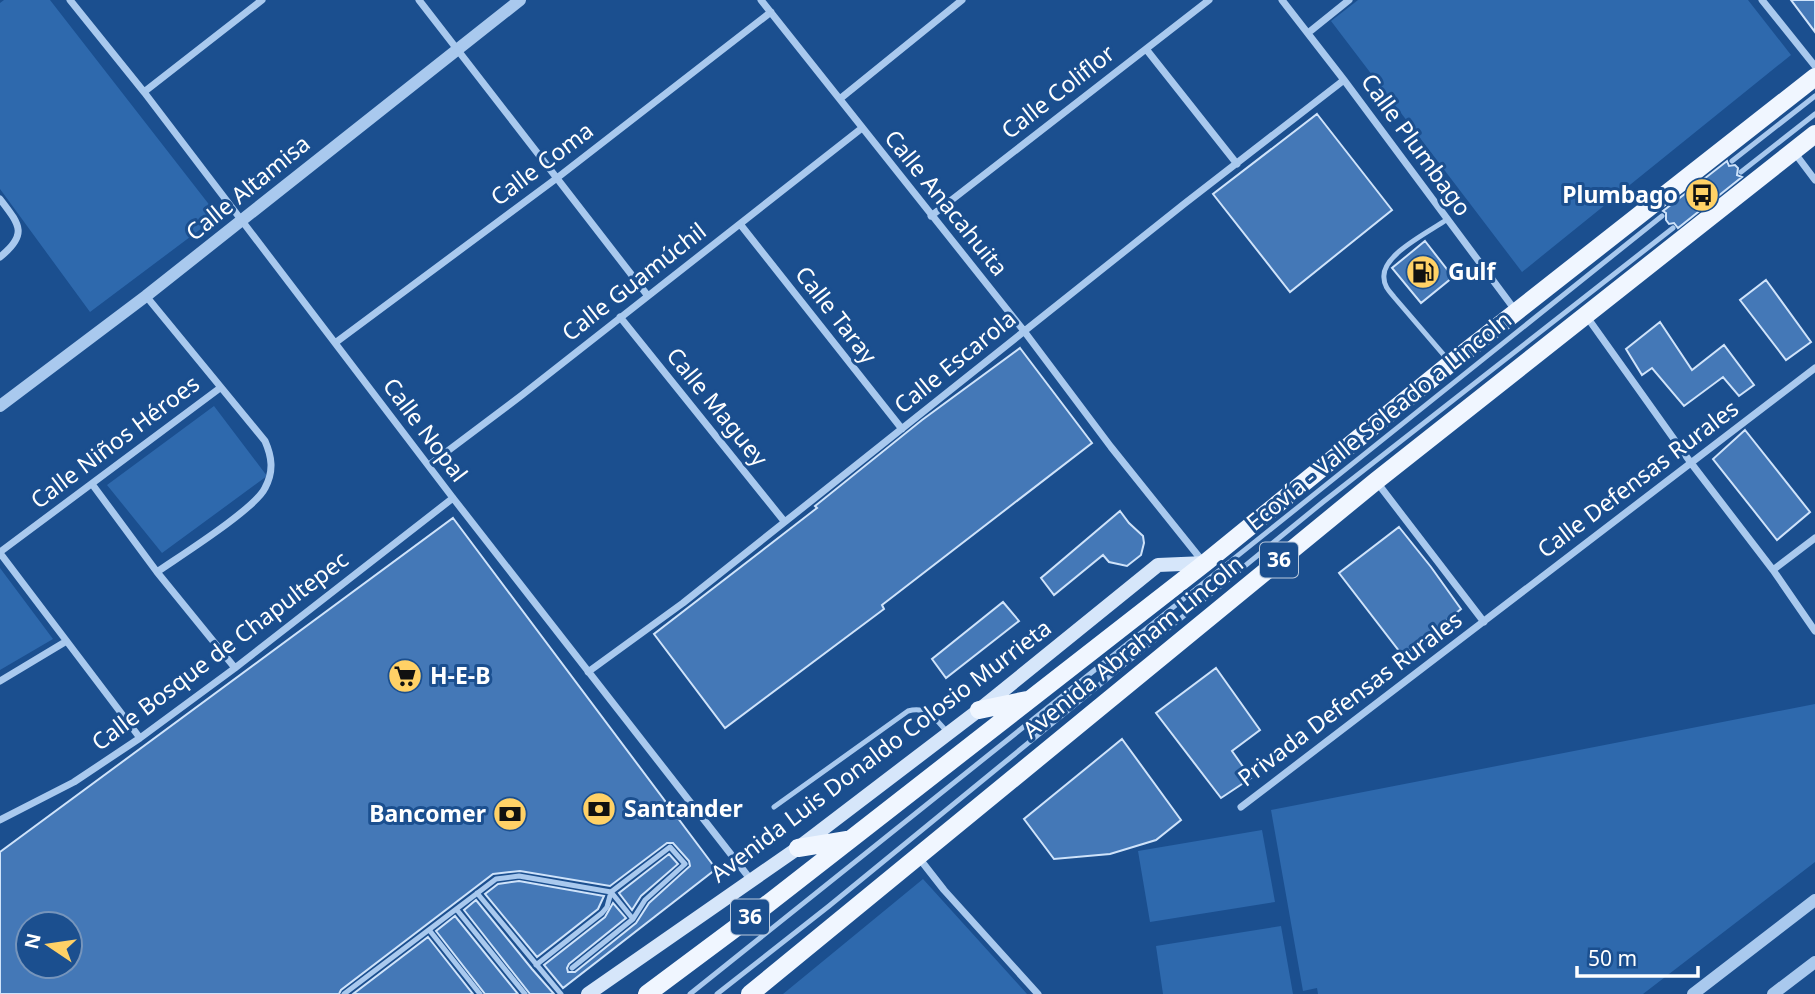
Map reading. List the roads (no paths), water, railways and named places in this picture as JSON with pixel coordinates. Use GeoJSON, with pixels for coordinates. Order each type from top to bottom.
{"type":"FeatureCollection","features":[{"type":"Feature","properties":{"kind":"main road","name":"36"},"geometry":{"type":"LineString","coordinates":[[647,994],[1205,563],[1451,363],[1815,77]]}},
{"type":"Feature","properties":{"kind":"main road","name":"Avenida Abraham Lincoln"},"geometry":{"type":"LineString","coordinates":[[750,994],[1376,481],[1815,134]]}},
{"type":"Feature","properties":{"kind":"main road","name":"Avenida Luis Donaldo Colosio Murrieta"},"geometry":{"type":"LineString","coordinates":[[588,994],[798,848],[979,710],[1158,565],[1205,563]]}},
{"type":"Feature","properties":{"kind":"main road"},"geometry":{"type":"LineString","coordinates":[[979,710],[1030,699]]}},
{"type":"Feature","properties":{"kind":"main road"},"geometry":{"type":"LineString","coordinates":[[798,848],[851,839]]}},
{"type":"Feature","properties":{"kind":"street","name":"Calle Nopal"},"geometry":{"type":"LineString","coordinates":[[70,0],[144,92],[453,498],[752,881]]}},
{"type":"Feature","properties":{"kind":"street"},"geometry":{"type":"LineString","coordinates":[[144,92],[262,0]]}},
{"type":"Feature","properties":{"kind":"street"},"geometry":{"type":"LineString","coordinates":[[419,0],[648,296]]}},
{"type":"Feature","properties":{"kind":"street","name":"Calle Altamisa"},"geometry":{"type":"LineString","coordinates":[[0,406],[146,296],[520,0]]}},
{"type":"Feature","properties":{"kind":"street","name":"Calle Anacahuita"},"geometry":{"type":"LineString","coordinates":[[761,0],[841,98],[1205,563]]}},
{"type":"Feature","properties":{"kind":"street"},"geometry":{"type":"LineString","coordinates":[[841,98],[962,0]]}},
{"type":"Feature","properties":{"kind":"street","name":"Calle Coliflor"},"geometry":{"type":"LineString","coordinates":[[931,216],[1209,0]]}},
{"type":"Feature","properties":{"kind":"street","name":"Calle Plumbago"},"geometry":{"type":"LineString","coordinates":[[1282,0],[1345,80],[1517,313]]}},
{"type":"Feature","properties":{"kind":"street"},"geometry":{"type":"LineString","coordinates":[[1308,33],[1349,0]]}},
{"type":"Feature","properties":{"kind":"street"},"geometry":{"type":"LineString","coordinates":[[1762,0],[1815,66]]}},
{"type":"Feature","properties":{"kind":"street","name":"Calle Coma"},"geometry":{"type":"LineString","coordinates":[[335,343],[557,178],[771,12]]}},
{"type":"Feature","properties":{"kind":"street"},"geometry":{"type":"LineString","coordinates":[[1146,49],[1237,164]]}},
{"type":"Feature","properties":{"kind":"street","name":"Calle Escarola"},"geometry":{"type":"LineString","coordinates":[[588,672],[683,603],[1345,80]]}},
{"type":"Feature","properties":{"kind":"street","name":"Calle Guamúchil"},"geometry":{"type":"LineString","coordinates":[[429,465],[862,128]]}},
{"type":"Feature","properties":{"kind":"street"},"geometry":{"type":"LineString","coordinates":[[1793,152],[1815,180]]}},
{"type":"Feature","properties":{"kind":"street"},"geometry":{"type":"LineString","coordinates":[[0,199],[17,222],[19,237],[13,247],[0,257]]}},
{"type":"Feature","properties":{"kind":"street","name":"Calle Taray"},"geometry":{"type":"LineString","coordinates":[[740,224],[902,429]]}},
{"type":"Feature","properties":{"kind":"street"},"geometry":{"type":"LineString","coordinates":[[146,296],[265,441],[272,457],[270,476],[264,491],[249,506],[157,572]]}},
{"type":"Feature","properties":{"kind":"street"},"geometry":{"type":"LineString","coordinates":[[1586,315],[1815,631]]}},
{"type":"Feature","properties":{"kind":"street","name":"Calle Maguey"},"geometry":{"type":"LineString","coordinates":[[621,317],[784,521]]}},
{"type":"Feature","properties":{"kind":"street","name":"Calle Defensas Rurales"},"geometry":{"type":"LineString","coordinates":[[1484,622],[1815,368]]}},
{"type":"Feature","properties":{"kind":"street","name":"Calle Niños Héroes"},"geometry":{"type":"LineString","coordinates":[[0,553],[220,388]]}},
{"type":"Feature","properties":{"kind":"street"},"geometry":{"type":"LineString","coordinates":[[1376,481],[1484,622]]}},
{"type":"Feature","properties":{"kind":"street"},"geometry":{"type":"LineString","coordinates":[[92,484],[157,572],[235,668]]}},
{"type":"Feature","properties":{"kind":"street","name":"Calle Bosque de Chapultepec"},"geometry":{"type":"LineString","coordinates":[[0,820],[74,782],[140,738],[235,668],[453,498]]}},
{"type":"Feature","properties":{"kind":"street"},"geometry":{"type":"LineString","coordinates":[[1773,570],[1815,538]]}},
{"type":"Feature","properties":{"kind":"street"},"geometry":{"type":"LineString","coordinates":[[0,553],[140,738]]}},
{"type":"Feature","properties":{"kind":"street","name":"Privada Defensas Rurales"},"geometry":{"type":"LineString","coordinates":[[1241,807],[1484,622]]}},
{"type":"Feature","properties":{"kind":"street"},"geometry":{"type":"LineString","coordinates":[[0,681],[65,642]]}},
{"type":"Feature","properties":{"kind":"street"},"geometry":{"type":"LineString","coordinates":[[918,857],[944,890],[1038,994]]}},
{"type":"Feature","properties":{"kind":"street"},"geometry":{"type":"LineString","coordinates":[[1693,994],[1815,900]]}},
{"type":"Feature","properties":{"kind":"street"},"geometry":{"type":"LineString","coordinates":[[1773,994],[1815,962]]}},
{"type":"Feature","properties":{"kind":"lane"},"geometry":{"type":"LineString","coordinates":[[1732,161],[1815,96]]}},
{"type":"Feature","properties":{"kind":"lane"},"geometry":{"type":"LineString","coordinates":[[1741,172],[1815,114]]}},
{"type":"Feature","properties":{"kind":"lane","name":"Ecovía - Valle Soleado a Lincoln"},"geometry":{"type":"LineString","coordinates":[[690,994],[1662,216]]}},
{"type":"Feature","properties":{"kind":"lane"},"geometry":{"type":"LineString","coordinates":[[1446,220],[1393,256],[1386,264],[1383,276],[1386,287],[1451,363]]}},
{"type":"Feature","properties":{"kind":"lane"},"geometry":{"type":"LineString","coordinates":[[717,994],[829,906],[1323,502],[1673,228]]}},
{"type":"Feature","properties":{"kind":"lane"},"geometry":{"type":"LineString","coordinates":[[774,807],[908,711],[923,709],[948,733]]}},
{"type":"Feature","properties":{"kind":"lane"},"geometry":{"type":"LineString","coordinates":[[536,965],[602,913],[607,907],[611,892],[670,847],[685,864],[645,900],[633,919],[572,968]]}},
{"type":"Feature","properties":{"kind":"lane"},"geometry":{"type":"LineString","coordinates":[[344,994],[496,879],[519,876],[611,892],[633,919]]}},
{"type":"Feature","properties":{"kind":"lane"},"geometry":{"type":"LineString","coordinates":[[477,893],[561,994]]}},
{"type":"Feature","properties":{"kind":"lane"},"geometry":{"type":"LineString","coordinates":[[457,910],[525,994]]}},
{"type":"Feature","properties":{"kind":"lane"},"geometry":{"type":"LineString","coordinates":[[430,931],[480,994]]}},
{"type":"Feature","properties":{"kind":"place","name":"Plumbago"},"geometry":{"type":"Point","coordinates":[1702,195]}},
{"type":"Feature","properties":{"kind":"place","name":"Gulf"},"geometry":{"type":"Point","coordinates":[1423,272]}},
{"type":"Feature","properties":{"kind":"place","name":"H-E-B"},"geometry":{"type":"Point","coordinates":[405,676]}},
{"type":"Feature","properties":{"kind":"place","name":"Santander"},"geometry":{"type":"Point","coordinates":[599,809]}},
{"type":"Feature","properties":{"kind":"place","name":"Bancomer"},"geometry":{"type":"Point","coordinates":[510,814]}}]}
